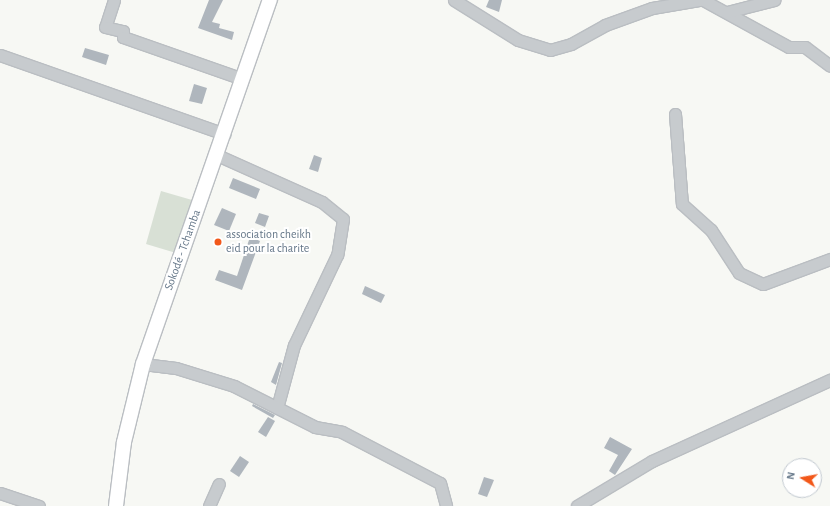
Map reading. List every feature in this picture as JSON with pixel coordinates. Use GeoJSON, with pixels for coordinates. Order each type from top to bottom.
{"type":"FeatureCollection","features":[{"type":"Feature","properties":{"kind":"main road","name":"Sokodé - Tchamba"},"geometry":{"type":"LineString","coordinates":[[116,506],[124,442],[143,364],[270,0]]}},
{"type":"Feature","properties":{"kind":"street"},"geometry":{"type":"LineString","coordinates":[[114,0],[105,27],[123,31],[123,37],[243,79]]}},
{"type":"Feature","properties":{"kind":"street"},"geometry":{"type":"LineString","coordinates":[[454,0],[518,40],[550,50],[652,8],[700,0]]}},
{"type":"Feature","properties":{"kind":"street"},"geometry":{"type":"LineString","coordinates":[[703,0],[796,50],[806,47],[826,62]]}},
{"type":"Feature","properties":{"kind":"street"},"geometry":{"type":"LineString","coordinates":[[727,12],[774,0]]}},
{"type":"Feature","properties":{"kind":"street"},"geometry":{"type":"LineString","coordinates":[[0,55],[224,134]]}},
{"type":"Feature","properties":{"kind":"street"},"geometry":{"type":"LineString","coordinates":[[675,114],[682,204],[711,230],[739,273],[763,284],[830,259]]}},
{"type":"Feature","properties":{"kind":"street"},"geometry":{"type":"LineString","coordinates":[[217,155],[322,202],[342,219],[337,255],[294,345],[277,408]]}},
{"type":"Feature","properties":{"kind":"street"},"geometry":{"type":"LineString","coordinates":[[143,364],[176,368],[234,386],[315,427],[342,432],[440,483],[446,506]]}},
{"type":"Feature","properties":{"kind":"street"},"geometry":{"type":"LineString","coordinates":[[577,506],[652,461],[830,380]]}},
{"type":"Feature","properties":{"kind":"street"},"geometry":{"type":"LineString","coordinates":[[209,506],[219,484]]}},
{"type":"Feature","properties":{"kind":"street"},"geometry":{"type":"LineString","coordinates":[[0,493],[39,506]]}},
{"type":"Feature","properties":{"kind":"shaded area"},"geometry":{"type":"Polygon","coordinates":[[[161,191],[192,200],[176,253],[146,244],[161,191]]]}},
{"type":"Feature","properties":{"kind":"building"},"geometry":{"type":"Polygon","coordinates":[[[209,0],[223,0],[212,22],[220,24],[219,28],[234,32],[232,40],[198,28],[209,0]]]}},
{"type":"Feature","properties":{"kind":"building"},"geometry":{"type":"Polygon","coordinates":[[[489,0],[502,0],[499,12],[486,7],[489,0]]]}},
{"type":"Feature","properties":{"kind":"building"},"geometry":{"type":"Polygon","coordinates":[[[85,48],[109,55],[106,65],[82,57],[85,48]]]}},
{"type":"Feature","properties":{"kind":"building"},"geometry":{"type":"Polygon","coordinates":[[[194,84],[207,88],[202,104],[189,101],[194,84]]]}},
{"type":"Feature","properties":{"kind":"building"},"geometry":{"type":"Polygon","coordinates":[[[314,155],[322,158],[318,172],[309,169],[314,155]]]}},
{"type":"Feature","properties":{"kind":"building"},"geometry":{"type":"Polygon","coordinates":[[[233,178],[260,189],[256,199],[229,188],[233,178]]]}},
{"type":"Feature","properties":{"kind":"building"},"geometry":{"type":"Polygon","coordinates":[[[222,208],[236,214],[229,231],[214,225],[222,208]]]}},
{"type":"Feature","properties":{"kind":"building"},"geometry":{"type":"Polygon","coordinates":[[[259,213],[269,216],[265,227],[255,223],[259,213]]]}},
{"type":"Feature","properties":{"kind":"building"},"geometry":{"type":"Polygon","coordinates":[[[250,237],[260,241],[242,290],[215,280],[219,270],[237,276],[250,237]]]}},
{"type":"Feature","properties":{"kind":"building"},"geometry":{"type":"Polygon","coordinates":[[[365,286],[385,295],[381,303],[362,294],[365,286]]]}},
{"type":"Feature","properties":{"kind":"building"},"geometry":{"type":"Polygon","coordinates":[[[279,362],[282,363],[276,385],[271,382],[279,362]]]}},
{"type":"Feature","properties":{"kind":"building"},"geometry":{"type":"Polygon","coordinates":[[[253,404],[275,415],[273,418],[252,406],[253,404]]]}},
{"type":"Feature","properties":{"kind":"building"},"geometry":{"type":"Polygon","coordinates":[[[268,417],[275,421],[266,437],[258,432],[268,417]]]}},
{"type":"Feature","properties":{"kind":"building"},"geometry":{"type":"Polygon","coordinates":[[[610,437],[632,449],[615,475],[609,471],[618,455],[604,448],[610,437]]]}},
{"type":"Feature","properties":{"kind":"building"},"geometry":{"type":"Polygon","coordinates":[[[240,456],[249,462],[239,477],[230,471],[240,456]]]}},
{"type":"Feature","properties":{"kind":"building"},"geometry":{"type":"Polygon","coordinates":[[[484,477],[494,480],[487,497],[478,494],[484,477]]]}},
{"type":"Feature","properties":{"kind":"place","name":"association cheikh eid pour la charite"},"geometry":{"type":"Point","coordinates":[218,242]}}]}
